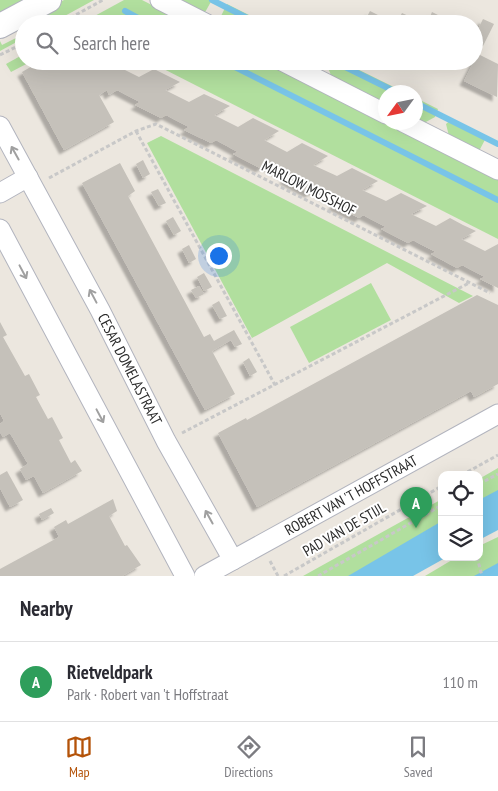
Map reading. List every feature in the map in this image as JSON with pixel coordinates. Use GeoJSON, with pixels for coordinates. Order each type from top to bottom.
{"type":"FeatureCollection","features":[{"type":"Feature","properties":{"kind":"street"},"geometry":{"type":"LineString","coordinates":[[21,15],[49,0]]}},
{"type":"Feature","properties":{"kind":"street"},"geometry":{"type":"LineString","coordinates":[[160,0],[189,15]]}},
{"type":"Feature","properties":{"kind":"street"},"geometry":{"type":"LineString","coordinates":[[0,26],[15,18]]}},
{"type":"Feature","properties":{"kind":"street"},"geometry":{"type":"LineString","coordinates":[[300,70],[378,110]]}},
{"type":"Feature","properties":{"kind":"street","name":"CESAR DOMELASTRAAT"},"geometry":{"type":"LineString","coordinates":[[0,126],[100,310],[166,441],[233,560]]}},
{"type":"Feature","properties":{"kind":"street"},"geometry":{"type":"LineString","coordinates":[[419,130],[498,170]]}},
{"type":"Feature","properties":{"kind":"street"},"geometry":{"type":"LineString","coordinates":[[0,192],[31,182]]}},
{"type":"Feature","properties":{"kind":"street"},"geometry":{"type":"LineString","coordinates":[[0,229],[185,576]]}},
{"type":"Feature","properties":{"kind":"street","name":"ROBERT VAN 'T HOFFSTRAAT"},"geometry":{"type":"LineString","coordinates":[[204,576],[498,414]]}},
{"type":"Feature","properties":{"kind":"path"},"geometry":{"type":"LineString","coordinates":[[76,15],[103,0]]}},
{"type":"Feature","properties":{"kind":"path"},"geometry":{"type":"LineString","coordinates":[[0,55],[15,48]]}},
{"type":"Feature","properties":{"kind":"path","name":"MARLOW MOSSHOF"},"geometry":{"type":"LineString","coordinates":[[31,182],[136,131],[156,124],[490,292]]}},
{"type":"Feature","properties":{"kind":"path"},"geometry":{"type":"LineString","coordinates":[[136,131],[274,385]]}},
{"type":"Feature","properties":{"kind":"path"},"geometry":{"type":"LineString","coordinates":[[166,441],[470,283]]}},
{"type":"Feature","properties":{"kind":"path"},"geometry":{"type":"LineString","coordinates":[[469,471],[498,455]]}},
{"type":"Feature","properties":{"kind":"path"},"geometry":{"type":"LineString","coordinates":[[483,482],[498,474]]}},
{"type":"Feature","properties":{"kind":"path","name":"PAD VAN DE STIJL"},"geometry":{"type":"LineString","coordinates":[[284,576],[438,488]]}},
{"type":"Feature","properties":{"kind":"path","name":"PAD VAN DE STIJL"},"geometry":{"type":"LineString","coordinates":[[318,576],[438,507]]}},
{"type":"Feature","properties":{"kind":"path"},"geometry":{"type":"LineString","coordinates":[[478,561],[482,576]]}},
{"type":"Feature","properties":{"kind":"green space"},"geometry":{"type":"Polygon","coordinates":[[[0,0],[32,0],[0,17],[0,0]]]}},
{"type":"Feature","properties":{"kind":"green space"},"geometry":{"type":"Polygon","coordinates":[[[64,0],[94,0],[66,15],[44,15],[42,12],[64,0]]]}},
{"type":"Feature","properties":{"kind":"green space"},"geometry":{"type":"Polygon","coordinates":[[[124,0],[142,0],[171,15],[96,15],[124,0]]]}},
{"type":"Feature","properties":{"kind":"green space"},"geometry":{"type":"Polygon","coordinates":[[[176,0],[212,0],[204,14],[176,0]]]}},
{"type":"Feature","properties":{"kind":"green space"},"geometry":{"type":"Polygon","coordinates":[[[227,4],[249,15],[222,15],[227,4]]]}},
{"type":"Feature","properties":{"kind":"green space"},"geometry":{"type":"Polygon","coordinates":[[[15,38],[15,43],[0,51],[0,41],[2,45],[15,38]]]}},
{"type":"Feature","properties":{"kind":"green space"},"geometry":{"type":"Polygon","coordinates":[[[15,59],[15,70],[11,72],[6,64],[15,59]]]}},
{"type":"Feature","properties":{"kind":"green space"},"geometry":{"type":"Polygon","coordinates":[[[166,70],[282,70],[378,118],[378,130],[401,130],[498,179],[498,239],[166,70]]]}},
{"type":"Feature","properties":{"kind":"green space"},"geometry":{"type":"Polygon","coordinates":[[[329,70],[359,70],[390,85],[378,85],[378,101],[332,78],[329,70]]]}},
{"type":"Feature","properties":{"kind":"green space"},"geometry":{"type":"Polygon","coordinates":[[[423,102],[438,109],[435,117],[424,123],[423,102]]]}},
{"type":"Feature","properties":{"kind":"green space"},"geometry":{"type":"Polygon","coordinates":[[[452,119],[487,136],[479,151],[449,136],[446,124],[452,119]]]}},
{"type":"Feature","properties":{"kind":"green space"},"geometry":{"type":"Polygon","coordinates":[[[161,136],[473,296],[459,303],[387,263],[252,338],[147,143],[161,136]]]}},
{"type":"Feature","properties":{"kind":"green space"},"geometry":{"type":"Polygon","coordinates":[[[371,283],[391,320],[309,363],[290,327],[371,283]]]}},
{"type":"Feature","properties":{"kind":"green space"},"geometry":{"type":"Polygon","coordinates":[[[498,468],[498,576],[303,576],[438,501],[438,561],[483,561],[483,477],[498,468]]]}},
{"type":"Feature","properties":{"kind":"water"},"geometry":{"type":"Polygon","coordinates":[[[498,490],[498,534],[483,542],[483,516],[483,498],[498,490]]]}},
{"type":"Feature","properties":{"kind":"water"},"geometry":{"type":"Polygon","coordinates":[[[438,523],[438,561],[447,561],[420,576],[348,576],[438,523]]]}},
{"type":"Feature","properties":{"kind":"water"},"geometry":{"type":"Polygon","coordinates":[[[498,563],[498,576],[474,576],[498,563]]]}},
{"type":"Feature","properties":{"kind":"pier"},"geometry":{"type":"Polygon","coordinates":[[[498,530],[498,537],[483,544],[483,538],[498,530]]]}},
{"type":"Feature","properties":{"kind":"pier"},"geometry":{"type":"Polygon","coordinates":[[[440,561],[450,561],[425,576],[413,576],[440,561]]]}},
{"type":"Feature","properties":{"kind":"building"},"geometry":{"type":"Polygon","coordinates":[[[370,11],[378,15],[368,15],[370,11]]]}},
{"type":"Feature","properties":{"kind":"building"},"geometry":{"type":"Polygon","coordinates":[[[483,19],[494,24],[483,46],[483,19]]]}},
{"type":"Feature","properties":{"kind":"building"},"geometry":{"type":"Polygon","coordinates":[[[483,56],[498,64],[497,97],[464,81],[470,70],[483,70],[483,56]]]}},
{"type":"Feature","properties":{"kind":"building"},"geometry":{"type":"Polygon","coordinates":[[[25,70],[125,70],[139,77],[156,70],[180,82],[165,90],[189,102],[204,94],[230,106],[214,115],[238,127],[253,118],[279,131],[264,140],[287,152],[302,143],[328,156],[313,165],[337,176],[352,168],[378,181],[362,190],[386,201],[401,193],[427,206],[411,214],[436,226],[450,218],[476,231],[461,239],[485,251],[498,244],[498,288],[480,279],[485,277],[462,265],[457,268],[431,254],[436,252],[413,240],[408,243],[381,229],[386,227],[363,215],[359,218],[332,205],[337,202],[314,190],[309,193],[283,179],[288,177],[265,165],[260,168],[233,154],[238,152],[216,140],[211,143],[184,130],[189,127],[166,115],[161,118],[135,105],[140,102],[117,90],[109,95],[107,90],[99,95],[114,122],[64,150],[22,72],[25,70]]]}},
{"type":"Feature","properties":{"kind":"building"},"geometry":{"type":"Polygon","coordinates":[[[143,160],[150,174],[143,178],[136,164],[143,160]]]}},
{"type":"Feature","properties":{"kind":"building"},"geometry":{"type":"Polygon","coordinates":[[[120,163],[135,191],[128,196],[204,337],[210,334],[214,341],[234,330],[242,344],[235,347],[231,340],[212,351],[235,394],[205,410],[82,183],[120,163]]]}},
{"type":"Feature","properties":{"kind":"building"},"geometry":{"type":"Polygon","coordinates":[[[158,189],[166,203],[159,206],[151,192],[158,189]]]}},
{"type":"Feature","properties":{"kind":"building"},"geometry":{"type":"Polygon","coordinates":[[[173,217],[181,231],[174,235],[166,221],[173,217]]]}},
{"type":"Feature","properties":{"kind":"building"},"geometry":{"type":"Polygon","coordinates":[[[189,245],[196,259],[189,263],[182,249],[189,245]]]}},
{"type":"Feature","properties":{"kind":"building"},"geometry":{"type":"Polygon","coordinates":[[[204,273],[212,287],[204,291],[197,277],[204,273]]]}},
{"type":"Feature","properties":{"kind":"building"},"geometry":{"type":"Polygon","coordinates":[[[199,286],[204,294],[196,298],[191,290],[199,286]]]}},
{"type":"Feature","properties":{"kind":"building"},"geometry":{"type":"Polygon","coordinates":[[[477,295],[498,305],[498,384],[474,397],[471,391],[257,507],[218,433],[246,418],[247,420],[477,295]]]}},
{"type":"Feature","properties":{"kind":"building"},"geometry":{"type":"Polygon","coordinates":[[[219,301],[227,316],[220,319],[212,305],[219,301]]]}},
{"type":"Feature","properties":{"kind":"building"},"geometry":{"type":"Polygon","coordinates":[[[0,322],[7,335],[3,337],[25,376],[29,374],[40,395],[36,397],[48,419],[52,417],[63,438],[59,440],[71,463],[75,460],[82,471],[43,493],[34,476],[26,480],[20,469],[28,464],[10,433],[3,437],[0,432],[0,424],[4,421],[0,413],[0,322]]]}},
{"type":"Feature","properties":{"kind":"building"},"geometry":{"type":"Polygon","coordinates":[[[249,358],[257,372],[250,376],[243,362],[249,358]]]}},
{"type":"Feature","properties":{"kind":"building"},"geometry":{"type":"Polygon","coordinates":[[[7,471],[23,500],[10,507],[0,488],[0,475],[7,471]]]}},
{"type":"Feature","properties":{"kind":"building"},"geometry":{"type":"Polygon","coordinates":[[[113,499],[117,511],[109,516],[125,546],[127,545],[141,565],[122,576],[0,576],[0,569],[59,537],[54,527],[66,520],[68,524],[113,499]]]}},
{"type":"Feature","properties":{"kind":"building"},"geometry":{"type":"Polygon","coordinates":[[[51,508],[54,513],[42,520],[39,514],[51,508]]]}},
{"type":"Feature","properties":{"kind":"waterway"},"geometry":{"type":"LineString","coordinates":[[212,0],[241,15]]}},
{"type":"Feature","properties":{"kind":"waterway"},"geometry":{"type":"LineString","coordinates":[[125,11],[132,15]]}},
{"type":"Feature","properties":{"kind":"waterway"},"geometry":{"type":"LineString","coordinates":[[241,70],[498,200]]}},
{"type":"Feature","properties":{"kind":"waterway"},"geometry":{"type":"LineString","coordinates":[[351,70],[382,85]]}},
{"type":"Feature","properties":{"kind":"waterway"},"geometry":{"type":"LineString","coordinates":[[423,106],[498,144]]}},
{"type":"Feature","properties":{"kind":"place","name":"Rietveldpark"},"geometry":{"type":"Point","coordinates":[416,528]}}]}
